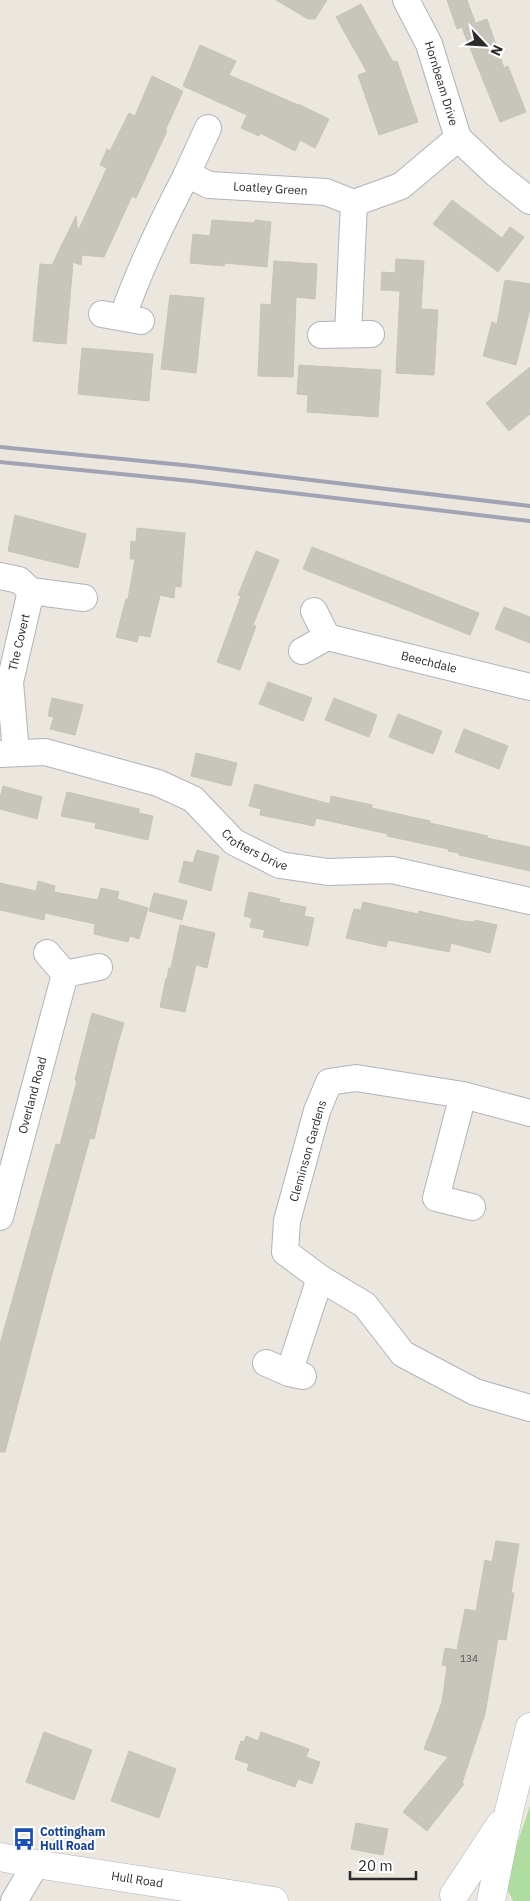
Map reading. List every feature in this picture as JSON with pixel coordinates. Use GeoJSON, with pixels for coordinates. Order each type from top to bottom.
{"type":"FeatureCollection","features":[{"type":"Feature","properties":{"kind":"main road"},"geometry":{"type":"LineString","coordinates":[[491,1901],[509,1811],[530,1727]]}},
{"type":"Feature","properties":{"kind":"main road"},"geometry":{"type":"LineString","coordinates":[[449,1898],[509,1811]]}},
{"type":"Feature","properties":{"kind":"main road","name":"Hull Road"},"geometry":{"type":"LineString","coordinates":[[0,1857],[274,1901]]}},
{"type":"Feature","properties":{"kind":"main road"},"geometry":{"type":"LineString","coordinates":[[449,1898],[475,1895],[485,1901]]}},
{"type":"Feature","properties":{"kind":"street","name":"Hornbeam Drive"},"geometry":{"type":"LineString","coordinates":[[406,0],[429,44],[458,138],[495,173],[530,200]]}},
{"type":"Feature","properties":{"kind":"street"},"geometry":{"type":"LineString","coordinates":[[122,317],[163,220],[208,128]]}},
{"type":"Feature","properties":{"kind":"street"},"geometry":{"type":"LineString","coordinates":[[321,335],[359,334],[354,204],[401,186],[458,138]]}},
{"type":"Feature","properties":{"kind":"street","name":"Loatley Green"},"geometry":{"type":"LineString","coordinates":[[187,174],[209,185],[326,192],[354,204]]}},
{"type":"Feature","properties":{"kind":"street"},"geometry":{"type":"LineString","coordinates":[[0,576],[19,580],[31,590],[84,598]]}},
{"type":"Feature","properties":{"kind":"street","name":"The Covert"},"geometry":{"type":"LineString","coordinates":[[8,753],[10,682],[31,590]]}},
{"type":"Feature","properties":{"kind":"street"},"geometry":{"type":"LineString","coordinates":[[302,651],[327,637],[314,611]]}},
{"type":"Feature","properties":{"kind":"street","name":"Beechdale"},"geometry":{"type":"LineString","coordinates":[[327,637],[530,687]]}},
{"type":"Feature","properties":{"kind":"street","name":"Crofters Drive"},"geometry":{"type":"LineString","coordinates":[[8,753],[45,752],[158,783],[193,799],[234,842],[280,865],[328,872],[392,870],[530,901]]}},
{"type":"Feature","properties":{"kind":"street"},"geometry":{"type":"LineString","coordinates":[[48,953],[65,974],[99,966]]}},
{"type":"Feature","properties":{"kind":"street","name":"Overland Road"},"geometry":{"type":"LineString","coordinates":[[0,1217],[65,974]]}},
{"type":"Feature","properties":{"kind":"street","name":"Cleminson Gardens"},"geometry":{"type":"LineString","coordinates":[[530,1113],[463,1095],[356,1078],[329,1082],[317,1111],[287,1221],[285,1252],[320,1278],[365,1305],[403,1354],[475,1392],[530,1408]]}},
{"type":"Feature","properties":{"kind":"street"},"geometry":{"type":"LineString","coordinates":[[463,1095],[436,1198],[472,1207]]}},
{"type":"Feature","properties":{"kind":"street"},"geometry":{"type":"LineString","coordinates":[[286,1371],[320,1278]]}},
{"type":"Feature","properties":{"kind":"street"},"geometry":{"type":"LineString","coordinates":[[14,1901],[36,1864]]}},
{"type":"Feature","properties":{"kind":"green space"},"geometry":{"type":"Polygon","coordinates":[[[530,1806],[530,1901],[513,1901],[504,1883],[530,1806]]]}},
{"type":"Feature","properties":{"kind":"building"},"geometry":{"type":"Polygon","coordinates":[[[276,0],[327,0],[315,19],[308,19],[276,0]]]}},
{"type":"Feature","properties":{"kind":"building"},"geometry":{"type":"Polygon","coordinates":[[[447,0],[467,0],[475,22],[457,29],[447,0]]]}},
{"type":"Feature","properties":{"kind":"building"},"geometry":{"type":"Polygon","coordinates":[[[361,4],[393,62],[397,61],[418,122],[379,135],[358,75],[367,72],[336,17],[361,4]]]}},
{"type":"Feature","properties":{"kind":"building"},"geometry":{"type":"Polygon","coordinates":[[[487,19],[504,68],[508,66],[526,112],[500,122],[462,28],[487,19]]]}},
{"type":"Feature","properties":{"kind":"building"},"geometry":{"type":"Polygon","coordinates":[[[200,45],[236,61],[229,75],[329,119],[315,148],[300,140],[295,151],[260,133],[259,136],[241,128],[247,115],[183,86],[200,45]]]}},
{"type":"Feature","properties":{"kind":"building"},"geometry":{"type":"Polygon","coordinates":[[[152,76],[183,91],[165,131],[167,131],[136,198],[132,196],[104,257],[82,255],[81,265],[73,262],[66,344],[33,341],[40,264],[52,265],[76,216],[79,229],[107,168],[100,165],[107,149],[110,151],[129,113],[135,116],[152,76]]]}},
{"type":"Feature","properties":{"kind":"building"},"geometry":{"type":"Polygon","coordinates":[[[452,200],[502,238],[510,227],[524,237],[498,272],[433,224],[452,200]]]}},
{"type":"Feature","properties":{"kind":"building"},"geometry":{"type":"Polygon","coordinates":[[[212,220],[254,223],[255,220],[271,222],[267,267],[225,263],[224,266],[190,263],[193,234],[210,236],[212,220]]]}},
{"type":"Feature","properties":{"kind":"building"},"geometry":{"type":"Polygon","coordinates":[[[396,259],[424,261],[421,309],[438,310],[434,375],[396,373],[400,291],[381,290],[382,272],[395,273],[396,259]]]}},
{"type":"Feature","properties":{"kind":"building"},"geometry":{"type":"Polygon","coordinates":[[[274,261],[317,264],[315,299],[296,297],[293,377],[258,376],[261,304],[271,305],[274,261]]]}},
{"type":"Feature","properties":{"kind":"building"},"geometry":{"type":"Polygon","coordinates":[[[505,280],[530,284],[530,309],[516,365],[483,356],[492,322],[497,324],[505,280]]]}},
{"type":"Feature","properties":{"kind":"building"},"geometry":{"type":"Polygon","coordinates":[[[170,295],[204,298],[196,373],[161,369],[170,295]]]}},
{"type":"Feature","properties":{"kind":"building"},"geometry":{"type":"Polygon","coordinates":[[[82,348],[153,354],[149,401],[78,394],[82,348]]]}},
{"type":"Feature","properties":{"kind":"building"},"geometry":{"type":"Polygon","coordinates":[[[299,365],[381,370],[378,417],[307,412],[308,395],[297,394],[299,365]]]}},
{"type":"Feature","properties":{"kind":"building"},"geometry":{"type":"Polygon","coordinates":[[[530,367],[530,414],[509,431],[486,403],[530,367]]]}},
{"type":"Feature","properties":{"kind":"building"},"geometry":{"type":"Polygon","coordinates":[[[15,515],[86,534],[78,568],[8,551],[15,515]]]}},
{"type":"Feature","properties":{"kind":"building"},"geometry":{"type":"Polygon","coordinates":[[[137,528],[185,533],[181,587],[175,586],[174,598],[160,595],[150,637],[139,635],[137,642],[116,637],[126,599],[128,599],[135,559],[130,559],[131,541],[136,542],[137,528]]]}},
{"type":"Feature","properties":{"kind":"building"},"geometry":{"type":"Polygon","coordinates":[[[312,547],[479,613],[470,635],[303,569],[312,547]]]}},
{"type":"Feature","properties":{"kind":"building"},"geometry":{"type":"Polygon","coordinates":[[[256,551],[279,560],[253,625],[256,626],[240,670],[217,662],[241,596],[238,595],[256,551]]]}},
{"type":"Feature","properties":{"kind":"building"},"geometry":{"type":"Polygon","coordinates":[[[504,607],[530,617],[530,643],[495,629],[504,607]]]}},
{"type":"Feature","properties":{"kind":"building"},"geometry":{"type":"Polygon","coordinates":[[[268,682],[312,698],[303,721],[259,704],[268,682]]]}},
{"type":"Feature","properties":{"kind":"building"},"geometry":{"type":"Polygon","coordinates":[[[52,698],[83,705],[75,735],[50,729],[54,717],[48,716],[52,698]]]}},
{"type":"Feature","properties":{"kind":"building"},"geometry":{"type":"Polygon","coordinates":[[[334,698],[377,715],[369,737],[325,720],[334,698]]]}},
{"type":"Feature","properties":{"kind":"building"},"geometry":{"type":"Polygon","coordinates":[[[398,714],[442,731],[433,754],[389,737],[398,714]]]}},
{"type":"Feature","properties":{"kind":"building"},"geometry":{"type":"Polygon","coordinates":[[[464,729],[508,746],[499,769],[455,752],[464,729]]]}},
{"type":"Feature","properties":{"kind":"building"},"geometry":{"type":"Polygon","coordinates":[[[196,753],[237,763],[231,786],[191,776],[196,753]]]}},
{"type":"Feature","properties":{"kind":"building"},"geometry":{"type":"Polygon","coordinates":[[[255,784],[330,804],[331,796],[372,805],[372,808],[488,836],[487,838],[530,847],[530,871],[459,855],[459,853],[448,851],[448,849],[387,836],[388,834],[316,818],[314,826],[260,815],[261,809],[249,806],[255,784]]]}},
{"type":"Feature","properties":{"kind":"building"},"geometry":{"type":"Polygon","coordinates":[[[3,786],[42,797],[37,819],[0,809],[3,786]]]}},
{"type":"Feature","properties":{"kind":"building"},"geometry":{"type":"Polygon","coordinates":[[[67,792],[139,809],[139,813],[153,816],[148,840],[95,828],[96,823],[61,816],[67,792]]]}},
{"type":"Feature","properties":{"kind":"building"},"geometry":{"type":"Polygon","coordinates":[[[197,850],[219,856],[211,891],[179,882],[184,861],[193,863],[197,850]]]}},
{"type":"Feature","properties":{"kind":"building"},"geometry":{"type":"Polygon","coordinates":[[[38,881],[55,886],[54,892],[98,900],[101,888],[119,892],[117,899],[148,908],[139,939],[130,936],[128,942],[94,934],[95,924],[45,913],[44,920],[0,910],[0,883],[36,891],[38,881]]]}},
{"type":"Feature","properties":{"kind":"building"},"geometry":{"type":"Polygon","coordinates":[[[249,892],[280,899],[279,902],[306,907],[304,916],[314,918],[308,946],[263,937],[265,930],[250,927],[252,918],[244,916],[249,892]]]}},
{"type":"Feature","properties":{"kind":"building"},"geometry":{"type":"Polygon","coordinates":[[[154,893],[187,901],[182,920],[149,911],[154,893]]]}},
{"type":"Feature","properties":{"kind":"building"},"geometry":{"type":"Polygon","coordinates":[[[363,902],[418,914],[419,911],[463,921],[475,922],[475,920],[497,925],[490,953],[451,943],[449,952],[388,940],[386,947],[346,938],[354,909],[361,910],[363,902]]]}},
{"type":"Feature","properties":{"kind":"building"},"geometry":{"type":"Polygon","coordinates":[[[180,925],[215,933],[207,968],[196,965],[185,1012],[160,1007],[180,925]]]}},
{"type":"Feature","properties":{"kind":"building"},"geometry":{"type":"Polygon","coordinates":[[[92,1013],[124,1023],[94,1139],[90,1138],[49,1285],[5,1452],[0,1452],[0,1344],[56,1144],[60,1145],[92,1013]]]}},
{"type":"Feature","properties":{"kind":"building"},"geometry":{"type":"Polygon","coordinates":[[[496,1541],[519,1544],[511,1593],[514,1593],[506,1640],[498,1639],[485,1714],[462,1783],[464,1784],[427,1831],[403,1812],[448,1757],[424,1749],[442,1702],[447,1666],[442,1665],[445,1648],[457,1650],[465,1609],[476,1611],[485,1560],[492,1562],[496,1541]]]}},
{"type":"Feature","properties":{"kind":"building"},"geometry":{"type":"Polygon","coordinates":[[[44,1732],[92,1750],[74,1800],[26,1782],[44,1732]]]}},
{"type":"Feature","properties":{"kind":"building"},"geometry":{"type":"Polygon","coordinates":[[[261,1732],[309,1749],[306,1757],[320,1762],[312,1784],[298,1779],[295,1787],[247,1770],[249,1764],[235,1759],[241,1741],[244,1742],[246,1736],[258,1741],[261,1732]]]}},
{"type":"Feature","properties":{"kind":"building"},"geometry":{"type":"Polygon","coordinates":[[[129,1751],[176,1769],[159,1818],[111,1801],[129,1751]]]}},
{"type":"Feature","properties":{"kind":"building"},"geometry":{"type":"Polygon","coordinates":[[[356,1823],[388,1829],[383,1855],[351,1849],[356,1823]]]}},
{"type":"Feature","properties":{"kind":"railway"},"geometry":{"type":"LineString","coordinates":[[0,447],[193,466],[530,506]]}},
{"type":"Feature","properties":{"kind":"railway"},"geometry":{"type":"LineString","coordinates":[[0,462],[191,481],[530,521]]}},
{"type":"Feature","properties":{"kind":"place","name":"Cottingham Hull Road"},"geometry":{"type":"Point","coordinates":[24,1839]}}]}
